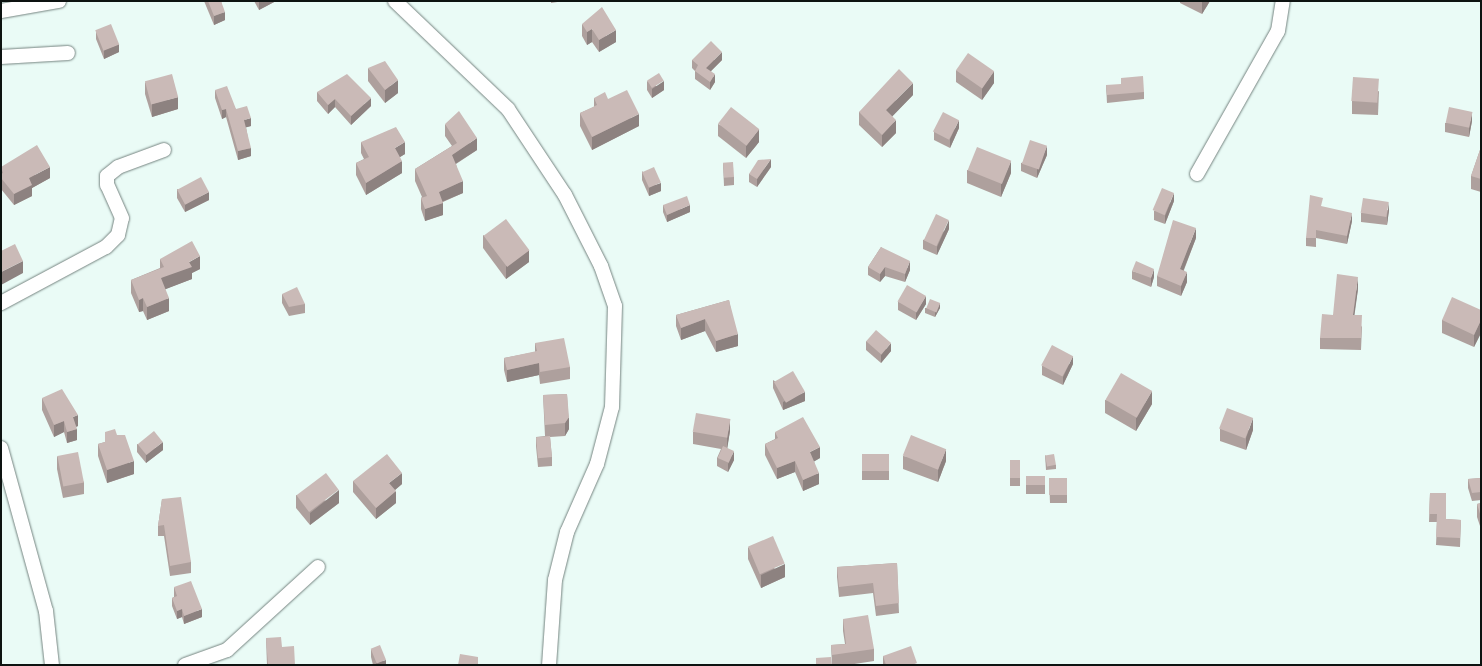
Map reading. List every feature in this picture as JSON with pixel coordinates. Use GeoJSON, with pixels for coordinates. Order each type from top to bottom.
{"type":"FeatureCollection","features":[{"type":"Feature","properties":{"kind":"street"},"geometry":{"type":"LineString","coordinates":[[1,11],[59,1]]}},
{"type":"Feature","properties":{"kind":"street"},"geometry":{"type":"LineString","coordinates":[[394,1],[508,109],[565,195],[602,266],[615,306],[612,407],[597,464],[567,532],[555,580],[549,665]]}},
{"type":"Feature","properties":{"kind":"street"},"geometry":{"type":"LineString","coordinates":[[1197,174],[1278,30],[1284,1]]}},
{"type":"Feature","properties":{"kind":"street"},"geometry":{"type":"LineString","coordinates":[[1,57],[68,54]]}},
{"type":"Feature","properties":{"kind":"street"},"geometry":{"type":"LineString","coordinates":[[1,303],[106,247],[122,226],[107,176],[118,167],[164,150]]}},
{"type":"Feature","properties":{"kind":"street"},"geometry":{"type":"LineString","coordinates":[[1,448],[46,611],[52,665]]}},
{"type":"Feature","properties":{"kind":"street"},"geometry":{"type":"LineString","coordinates":[[185,665],[227,650],[318,567]]}},
{"type":"Feature","properties":{"kind":"building"},"geometry":{"type":"Polygon","coordinates":[[[208,1],[221,1],[225,12],[214,16],[208,1]]]}},
{"type":"Feature","properties":{"kind":"building"},"geometry":{"type":"Polygon","coordinates":[[[602,7],[616,30],[599,40],[592,29],[587,32],[582,24],[602,7]]]}},
{"type":"Feature","properties":{"kind":"building"},"geometry":{"type":"Polygon","coordinates":[[[111,24],[119,44],[103,51],[95,30],[111,24]]]}},
{"type":"Feature","properties":{"kind":"building"},"geometry":{"type":"Polygon","coordinates":[[[711,41],[722,52],[706,68],[715,74],[710,82],[695,71],[698,65],[692,60],[711,41]]]}},
{"type":"Feature","properties":{"kind":"building"},"geometry":{"type":"Polygon","coordinates":[[[968,53],[994,71],[982,89],[956,70],[968,53]]]}},
{"type":"Feature","properties":{"kind":"building"},"geometry":{"type":"Polygon","coordinates":[[[385,61],[398,80],[385,90],[368,68],[385,61]]]}},
{"type":"Feature","properties":{"kind":"building"},"geometry":{"type":"Polygon","coordinates":[[[899,69],[913,83],[886,110],[896,120],[882,135],[859,112],[899,69]]]}},
{"type":"Feature","properties":{"kind":"building"},"geometry":{"type":"Polygon","coordinates":[[[659,73],[664,81],[652,88],[647,80],[659,73]]]}},
{"type":"Feature","properties":{"kind":"building"},"geometry":{"type":"Polygon","coordinates":[[[172,74],[178,97],[151,104],[145,81],[172,74]]]}},
{"type":"Feature","properties":{"kind":"building"},"geometry":{"type":"Polygon","coordinates":[[[347,74],[371,98],[351,116],[335,99],[328,105],[317,92],[347,74]]]}},
{"type":"Feature","properties":{"kind":"building"},"geometry":{"type":"Polygon","coordinates":[[[1143,76],[1144,92],[1107,95],[1106,85],[1121,84],[1121,78],[1143,76]]]}},
{"type":"Feature","properties":{"kind":"building"},"geometry":{"type":"Polygon","coordinates":[[[1353,77],[1379,79],[1377,103],[1351,101],[1353,77]]]}},
{"type":"Feature","properties":{"kind":"building"},"geometry":{"type":"Polygon","coordinates":[[[227,86],[236,109],[247,106],[251,118],[244,120],[251,148],[238,151],[226,109],[222,110],[215,90],[227,86]]]}},
{"type":"Feature","properties":{"kind":"building"},"geometry":{"type":"Polygon","coordinates":[[[627,90],[639,114],[592,137],[580,113],[597,105],[594,98],[605,92],[608,99],[627,90]]]}},
{"type":"Feature","properties":{"kind":"building"},"geometry":{"type":"Polygon","coordinates":[[[731,107],[759,129],[746,146],[718,124],[731,107]]]}},
{"type":"Feature","properties":{"kind":"building"},"geometry":{"type":"Polygon","coordinates":[[[1449,107],[1472,112],[1469,128],[1446,123],[1449,107]]]}},
{"type":"Feature","properties":{"kind":"building"},"geometry":{"type":"Polygon","coordinates":[[[459,111],[477,138],[452,155],[463,181],[439,192],[443,203],[425,209],[421,198],[427,196],[415,169],[457,143],[445,124],[459,111]]]}},
{"type":"Feature","properties":{"kind":"building"},"geometry":{"type":"Polygon","coordinates":[[[943,112],[959,120],[949,140],[933,132],[943,112]]]}},
{"type":"Feature","properties":{"kind":"building"},"geometry":{"type":"Polygon","coordinates":[[[396,127],[405,142],[395,148],[402,161],[366,183],[356,163],[369,157],[361,142],[396,127]]]}},
{"type":"Feature","properties":{"kind":"building"},"geometry":{"type":"Polygon","coordinates":[[[1030,140],[1047,146],[1039,169],[1022,164],[1030,140]]]}},
{"type":"Feature","properties":{"kind":"building"},"geometry":{"type":"Polygon","coordinates":[[[37,145],[50,167],[29,178],[32,185],[14,194],[1,178],[3,173],[1,167],[37,145]]]}},
{"type":"Feature","properties":{"kind":"building"},"geometry":{"type":"Polygon","coordinates":[[[977,147],[1011,161],[1002,184],[968,170],[977,147]]]}},
{"type":"Feature","properties":{"kind":"building"},"geometry":{"type":"Polygon","coordinates":[[[1481,147],[1481,179],[1471,176],[1481,147]]]}},
{"type":"Feature","properties":{"kind":"building"},"geometry":{"type":"Polygon","coordinates":[[[771,159],[757,179],[749,174],[758,160],[771,159]]]}},
{"type":"Feature","properties":{"kind":"building"},"geometry":{"type":"Polygon","coordinates":[[[733,162],[734,177],[724,178],[723,163],[733,162]]]}},
{"type":"Feature","properties":{"kind":"building"},"geometry":{"type":"Polygon","coordinates":[[[654,167],[661,183],[649,188],[642,172],[654,167]]]}},
{"type":"Feature","properties":{"kind":"building"},"geometry":{"type":"Polygon","coordinates":[[[201,177],[209,192],[185,205],[177,190],[201,177]]]}},
{"type":"Feature","properties":{"kind":"building"},"geometry":{"type":"Polygon","coordinates":[[[1162,188],[1174,193],[1165,215],[1153,210],[1162,188]]]}},
{"type":"Feature","properties":{"kind":"building"},"geometry":{"type":"Polygon","coordinates":[[[1310,195],[1323,198],[1321,206],[1352,213],[1347,236],[1316,230],[1316,238],[1306,238],[1310,195]]]}},
{"type":"Feature","properties":{"kind":"building"},"geometry":{"type":"Polygon","coordinates":[[[687,196],[690,205],[667,215],[663,205],[687,196]]]}},
{"type":"Feature","properties":{"kind":"building"},"geometry":{"type":"Polygon","coordinates":[[[1363,198],[1389,202],[1386,217],[1361,213],[1363,198]]]}},
{"type":"Feature","properties":{"kind":"building"},"geometry":{"type":"Polygon","coordinates":[[[936,214],[949,220],[936,246],[924,240],[936,214]]]}},
{"type":"Feature","properties":{"kind":"building"},"geometry":{"type":"Polygon","coordinates":[[[506,219],[529,250],[507,267],[484,236],[506,219]]]}},
{"type":"Feature","properties":{"kind":"building"},"geometry":{"type":"Polygon","coordinates":[[[1173,220],[1196,228],[1180,269],[1187,272],[1181,286],[1157,276],[1173,220]]]}},
{"type":"Feature","properties":{"kind":"building"},"geometry":{"type":"Polygon","coordinates":[[[192,241],[200,256],[189,262],[192,267],[161,278],[169,298],[147,307],[143,298],[139,300],[131,280],[164,267],[160,259],[192,241]]]}},
{"type":"Feature","properties":{"kind":"building"},"geometry":{"type":"Polygon","coordinates":[[[15,244],[23,261],[1,272],[1,251],[15,244]]]}},
{"type":"Feature","properties":{"kind":"building"},"geometry":{"type":"Polygon","coordinates":[[[881,247],[910,261],[905,274],[885,267],[880,274],[868,267],[881,247]]]}},
{"type":"Feature","properties":{"kind":"building"},"geometry":{"type":"Polygon","coordinates":[[[1136,261],[1154,269],[1151,278],[1132,271],[1136,261]]]}},
{"type":"Feature","properties":{"kind":"building"},"geometry":{"type":"Polygon","coordinates":[[[1337,274],[1358,277],[1353,315],[1362,315],[1361,338],[1320,338],[1322,314],[1333,315],[1337,274]]]}},
{"type":"Feature","properties":{"kind":"building"},"geometry":{"type":"Polygon","coordinates":[[[907,285],[926,296],[917,312],[898,301],[907,285]]]}},
{"type":"Feature","properties":{"kind":"building"},"geometry":{"type":"Polygon","coordinates":[[[297,287],[305,304],[289,307],[282,294],[297,287]]]}},
{"type":"Feature","properties":{"kind":"building"},"geometry":{"type":"Polygon","coordinates":[[[1452,297],[1481,310],[1481,320],[1474,335],[1442,320],[1452,297]]]}},
{"type":"Feature","properties":{"kind":"building"},"geometry":{"type":"Polygon","coordinates":[[[930,299],[940,303],[936,312],[926,308],[930,299]]]}},
{"type":"Feature","properties":{"kind":"building"},"geometry":{"type":"Polygon","coordinates":[[[729,300],[738,334],[716,341],[705,319],[681,328],[676,315],[729,300]]]}},
{"type":"Feature","properties":{"kind":"building"},"geometry":{"type":"Polygon","coordinates":[[[876,330],[891,343],[881,354],[866,341],[876,330]]]}},
{"type":"Feature","properties":{"kind":"building"},"geometry":{"type":"Polygon","coordinates":[[[564,338],[570,367],[540,372],[539,363],[507,370],[504,358],[537,351],[535,343],[564,338]]]}},
{"type":"Feature","properties":{"kind":"building"},"geometry":{"type":"Polygon","coordinates":[[[1052,345],[1073,356],[1062,377],[1041,365],[1052,345]]]}},
{"type":"Feature","properties":{"kind":"building"},"geometry":{"type":"Polygon","coordinates":[[[793,371],[805,392],[786,403],[774,382],[793,371]]]}},
{"type":"Feature","properties":{"kind":"building"},"geometry":{"type":"Polygon","coordinates":[[[1121,373],[1152,391],[1137,418],[1106,400],[1121,373]]]}},
{"type":"Feature","properties":{"kind":"building"},"geometry":{"type":"Polygon","coordinates":[[[62,389],[78,415],[73,417],[77,429],[67,432],[64,421],[54,425],[42,398],[62,389]]]}},
{"type":"Feature","properties":{"kind":"building"},"geometry":{"type":"Polygon","coordinates":[[[567,394],[569,417],[565,423],[545,425],[543,395],[567,394]]]}},
{"type":"Feature","properties":{"kind":"building"},"geometry":{"type":"Polygon","coordinates":[[[1227,408],[1253,418],[1245,439],[1219,429],[1227,408]]]}},
{"type":"Feature","properties":{"kind":"building"},"geometry":{"type":"Polygon","coordinates":[[[696,413],[730,419],[727,438],[693,432],[696,413]]]}},
{"type":"Feature","properties":{"kind":"building"},"geometry":{"type":"Polygon","coordinates":[[[803,417],[820,447],[810,452],[819,473],[803,480],[795,461],[777,468],[765,444],[778,438],[775,432],[803,417]]]}},
{"type":"Feature","properties":{"kind":"building"},"geometry":{"type":"Polygon","coordinates":[[[115,429],[117,435],[125,435],[134,461],[107,470],[98,444],[105,442],[105,432],[115,429]]]}},
{"type":"Feature","properties":{"kind":"building"},"geometry":{"type":"Polygon","coordinates":[[[154,431],[163,442],[146,455],[138,444],[154,431]]]}},
{"type":"Feature","properties":{"kind":"building"},"geometry":{"type":"Polygon","coordinates":[[[911,435],[946,449],[938,470],[903,455],[911,435]]]}},
{"type":"Feature","properties":{"kind":"building"},"geometry":{"type":"Polygon","coordinates":[[[550,436],[552,457],[538,458],[536,437],[550,436]]]}},
{"type":"Feature","properties":{"kind":"building"},"geometry":{"type":"Polygon","coordinates":[[[723,446],[734,451],[729,463],[718,458],[723,446]]]}},
{"type":"Feature","properties":{"kind":"building"},"geometry":{"type":"Polygon","coordinates":[[[78,452],[84,482],[63,486],[57,456],[78,452]]]}},
{"type":"Feature","properties":{"kind":"building"},"geometry":{"type":"Polygon","coordinates":[[[387,454],[402,473],[389,483],[396,491],[376,508],[353,481],[387,454]]]}},
{"type":"Feature","properties":{"kind":"building"},"geometry":{"type":"Polygon","coordinates":[[[862,454],[889,454],[889,471],[862,471],[862,454]]]}},
{"type":"Feature","properties":{"kind":"building"},"geometry":{"type":"Polygon","coordinates":[[[1054,454],[1056,465],[1047,466],[1045,456],[1054,454]]]}},
{"type":"Feature","properties":{"kind":"building"},"geometry":{"type":"Polygon","coordinates":[[[1010,460],[1020,460],[1020,478],[1010,478],[1010,460]]]}},
{"type":"Feature","properties":{"kind":"building"},"geometry":{"type":"Polygon","coordinates":[[[326,473],[339,490],[309,512],[296,495],[326,473]]]}},
{"type":"Feature","properties":{"kind":"building"},"geometry":{"type":"Polygon","coordinates":[[[1026,476],[1045,476],[1045,485],[1026,485],[1026,476]]]}},
{"type":"Feature","properties":{"kind":"building"},"geometry":{"type":"Polygon","coordinates":[[[1049,478],[1067,478],[1067,495],[1049,495],[1049,478]]]}},
{"type":"Feature","properties":{"kind":"building"},"geometry":{"type":"Polygon","coordinates":[[[1481,478],[1481,492],[1472,493],[1468,479],[1481,478]]]}},
{"type":"Feature","properties":{"kind":"building"},"geometry":{"type":"Polygon","coordinates":[[[1430,493],[1446,493],[1446,519],[1461,520],[1460,538],[1436,537],[1437,514],[1429,514],[1430,493]]]}},
{"type":"Feature","properties":{"kind":"building"},"geometry":{"type":"Polygon","coordinates":[[[181,497],[191,562],[170,566],[164,525],[158,526],[162,499],[181,497]]]}},
{"type":"Feature","properties":{"kind":"building"},"geometry":{"type":"Polygon","coordinates":[[[1481,503],[1481,517],[1477,504],[1481,503]]]}},
{"type":"Feature","properties":{"kind":"building"},"geometry":{"type":"Polygon","coordinates":[[[773,536],[785,564],[760,574],[748,547],[773,536]]]}},
{"type":"Feature","properties":{"kind":"building"},"geometry":{"type":"Polygon","coordinates":[[[897,563],[899,603],[876,606],[873,583],[839,587],[837,567],[897,563]]]}},
{"type":"Feature","properties":{"kind":"building"},"geometry":{"type":"Polygon","coordinates":[[[191,581],[202,609],[184,616],[182,609],[177,611],[172,598],[177,596],[174,587],[191,581]]]}},
{"type":"Feature","properties":{"kind":"building"},"geometry":{"type":"Polygon","coordinates":[[[868,615],[874,649],[832,655],[831,645],[846,644],[843,619],[868,615]]]}},
{"type":"Feature","properties":{"kind":"building"},"geometry":{"type":"Polygon","coordinates":[[[281,637],[282,647],[294,646],[295,665],[268,665],[266,638],[281,637]]]}},
{"type":"Feature","properties":{"kind":"building"},"geometry":{"type":"Polygon","coordinates":[[[380,645],[386,660],[377,664],[371,649],[380,645]]]}},
{"type":"Feature","properties":{"kind":"building"},"geometry":{"type":"Polygon","coordinates":[[[911,646],[917,663],[912,665],[886,665],[883,656],[911,646]]]}},
{"type":"Feature","properties":{"kind":"building"},"geometry":{"type":"Polygon","coordinates":[[[460,654],[478,657],[478,665],[458,665],[460,654]]]}},
{"type":"Feature","properties":{"kind":"building"},"geometry":{"type":"Polygon","coordinates":[[[831,657],[832,665],[816,665],[816,658],[831,657]]]}}]}
